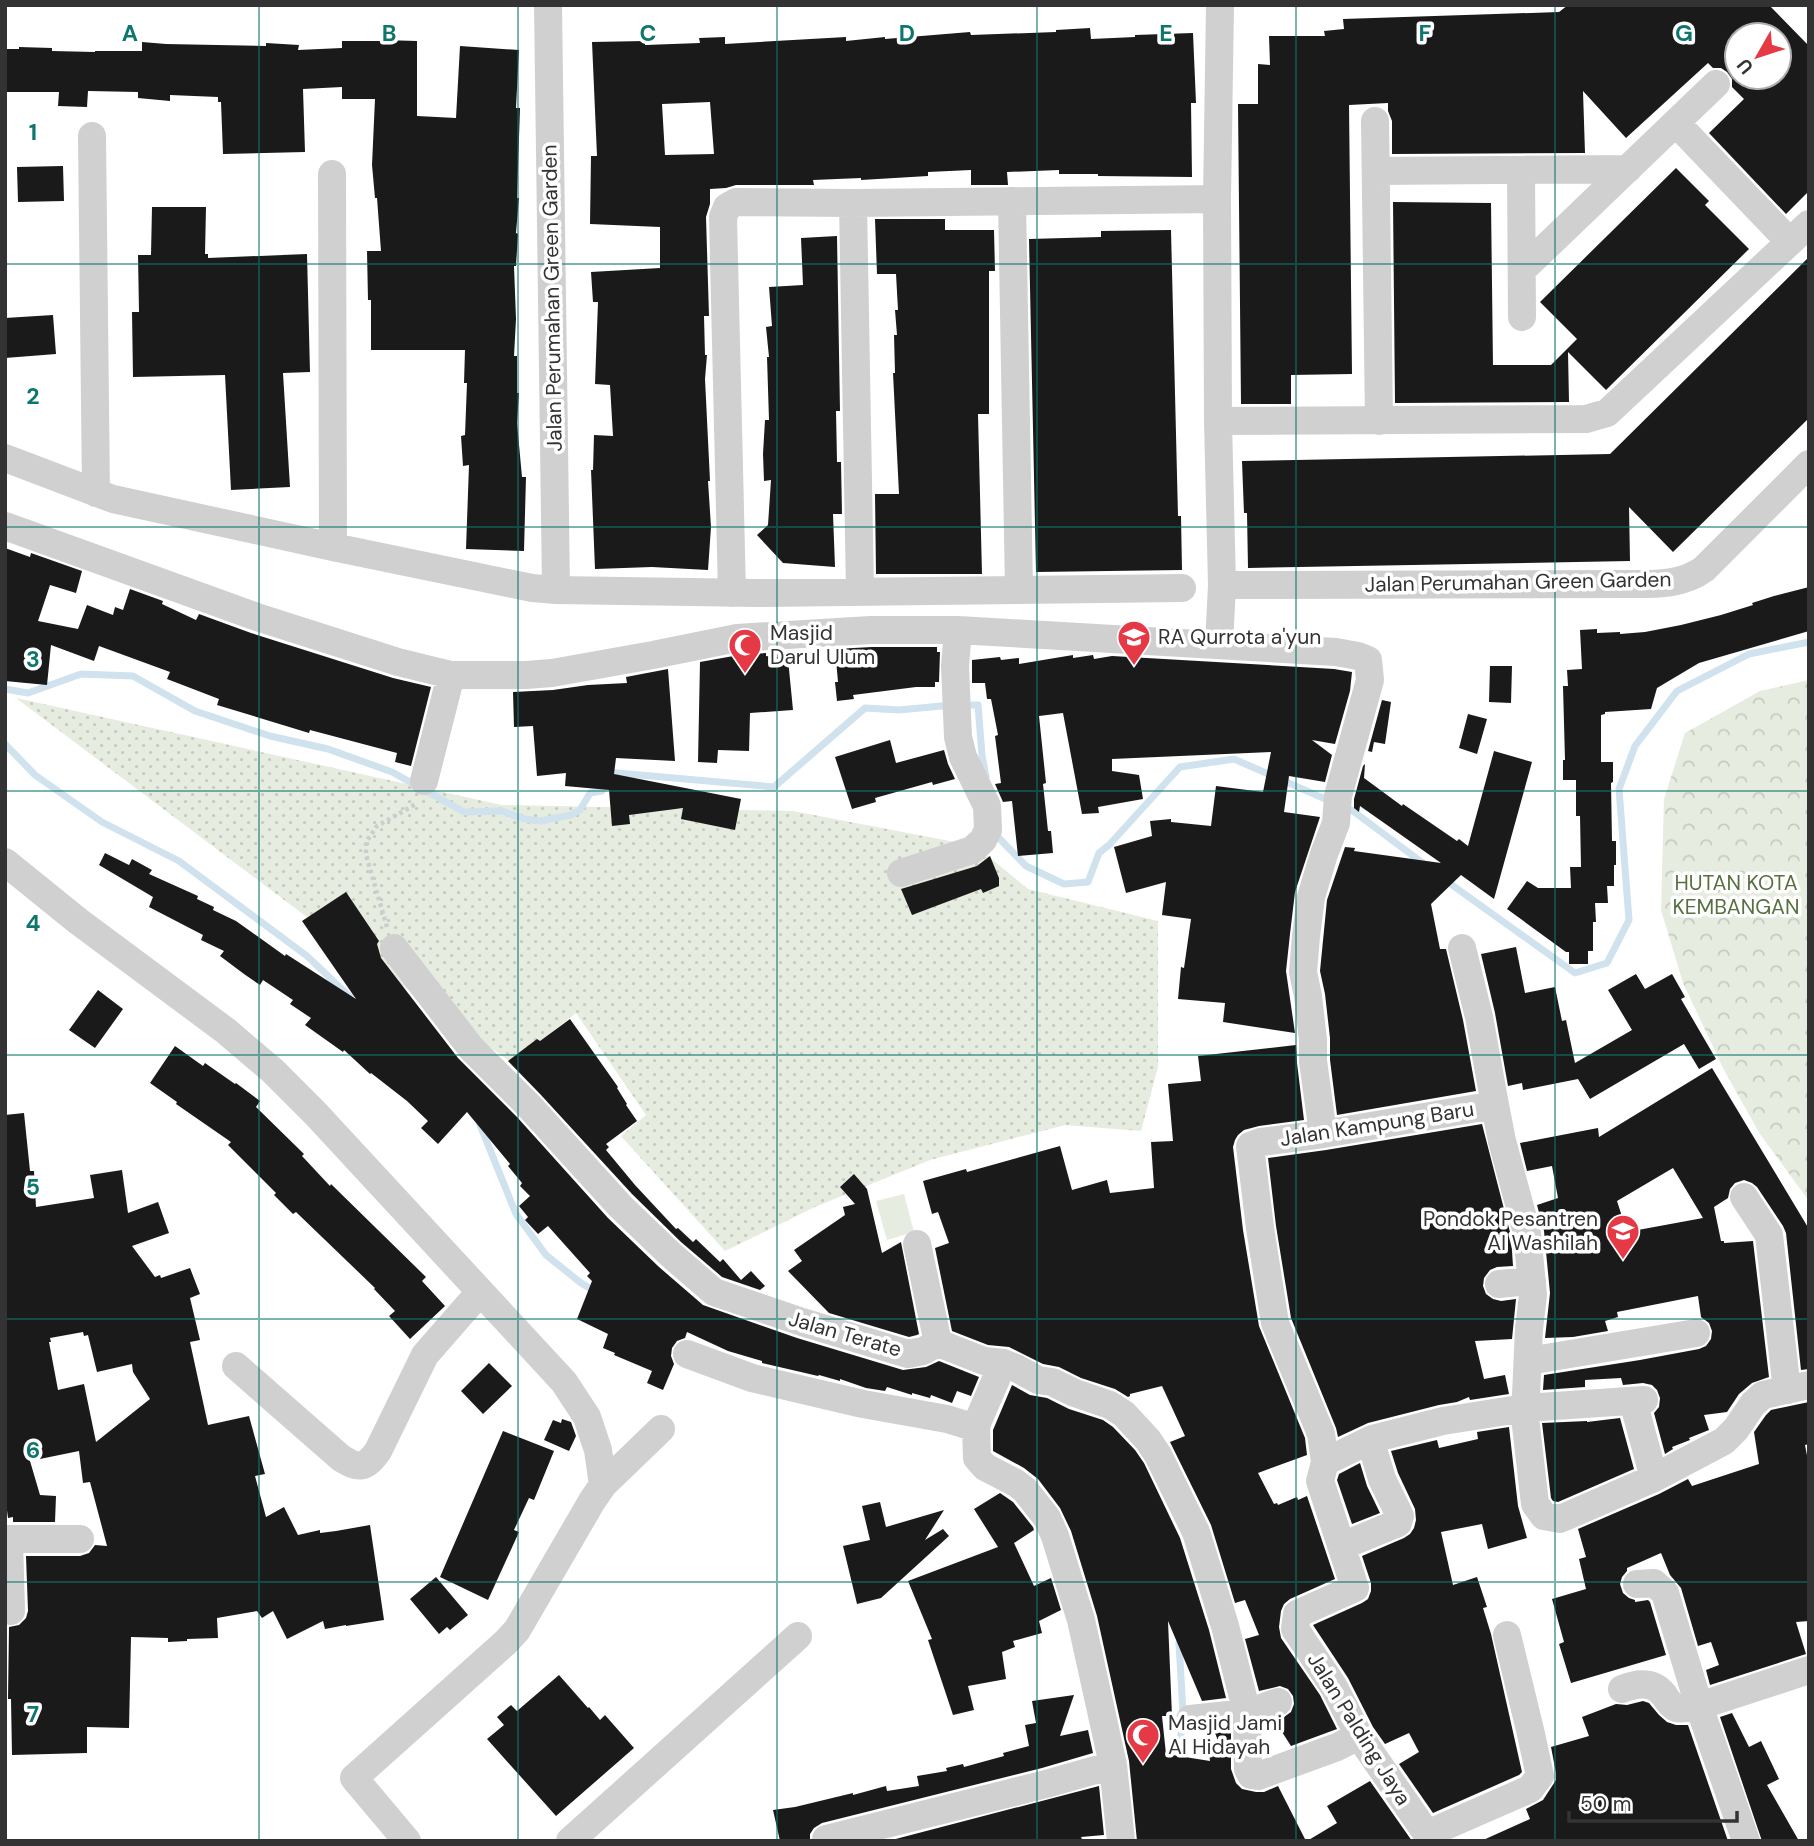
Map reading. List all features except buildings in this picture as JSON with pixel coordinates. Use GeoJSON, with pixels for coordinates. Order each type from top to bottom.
{"type":"FeatureCollection","features":[{"type":"Feature","properties":{"kind":"street","name":"Jalan Perumahan Green Garden"},"geometry":{"type":"LineString","coordinates":[[548,5],[556,590]]}},
{"type":"Feature","properties":{"kind":"street"},"geometry":{"type":"LineString","coordinates":[[1219,645],[1223,585],[1218,421],[1220,5]]}},
{"type":"Feature","properties":{"kind":"street"},"geometry":{"type":"LineString","coordinates":[[1522,270],[1716,84]]}},
{"type":"Feature","properties":{"kind":"street"},"geometry":{"type":"LineString","coordinates":[[1375,121],[1379,421]]}},
{"type":"Feature","properties":{"kind":"street"},"geometry":{"type":"LineString","coordinates":[[1218,421],[1586,419],[1607,413],[1799,233],[1676,123]]}},
{"type":"Feature","properties":{"kind":"street"},"geometry":{"type":"LineString","coordinates":[[92,136],[96,493]]}},
{"type":"Feature","properties":{"kind":"street"},"geometry":{"type":"LineString","coordinates":[[1376,171],[1628,169]]}},
{"type":"Feature","properties":{"kind":"street"},"geometry":{"type":"LineString","coordinates":[[1521,170],[1522,317]]}},
{"type":"Feature","properties":{"kind":"street"},"geometry":{"type":"LineString","coordinates":[[332,174],[333,547]]}},
{"type":"Feature","properties":{"kind":"street"},"geometry":{"type":"LineString","coordinates":[[758,636],[743,593],[723,217],[727,207],[736,202],[1217,199]]}},
{"type":"Feature","properties":{"kind":"street"},"geometry":{"type":"LineString","coordinates":[[1012,201],[1019,590]]}},
{"type":"Feature","properties":{"kind":"street"},"geometry":{"type":"LineString","coordinates":[[853,203],[860,592]]}},
{"type":"Feature","properties":{"kind":"street"},"geometry":{"type":"LineString","coordinates":[[5,458],[113,499],[508,584],[556,590],[743,593],[1182,588]]}},
{"type":"Feature","properties":{"kind":"street","name":"Jalan Perumahan Green Garden"},"geometry":{"type":"LineString","coordinates":[[1223,585],[1624,584],[1662,583],[1684,579],[1704,569],[1809,464]]}},
{"type":"Feature","properties":{"kind":"street"},"geometry":{"type":"LineString","coordinates":[[5,526],[257,617],[398,662],[451,675],[552,673],[737,638],[871,630],[958,630],[1336,652],[1368,660],[1370,681],[1311,897],[1303,972],[1323,1134]]}},
{"type":"Feature","properties":{"kind":"street"},"geometry":{"type":"LineString","coordinates":[[901,873],[972,850],[983,840],[988,830],[987,806],[963,757],[958,737],[958,630]]}},
{"type":"Feature","properties":{"kind":"street"},"geometry":{"type":"LineString","coordinates":[[422,791],[451,675]]}},
{"type":"Feature","properties":{"kind":"street"},"geometry":{"type":"LineString","coordinates":[[5,862],[78,921],[226,1031],[273,1072],[324,1123],[564,1382],[587,1417],[598,1450],[603,1485]]}},
{"type":"Feature","properties":{"kind":"street","name":"Jalan Terate"},"geometry":{"type":"LineString","coordinates":[[394,948],[471,1048],[529,1106],[620,1206],[714,1292],[908,1354],[938,1343]]}},
{"type":"Feature","properties":{"kind":"street"},"geometry":{"type":"LineString","coordinates":[[1462,948],[1479,1017],[1494,1105]]}},
{"type":"Feature","properties":{"kind":"street","name":"Jalan Kampung Baru"},"geometry":{"type":"LineString","coordinates":[[1325,1462],[1321,1434],[1275,1323],[1259,1227],[1250,1146],[1261,1142],[1494,1105],[1527,1233],[1533,1294],[1525,1417],[1535,1504],[1544,1516],[1560,1519],[1654,1478],[1724,1441],[1763,1395],[1798,1387]]}},
{"type":"Feature","properties":{"kind":"street"},"geometry":{"type":"LineString","coordinates":[[1744,1197],[1769,1235],[1798,1387]]}},
{"type":"Feature","properties":{"kind":"street"},"geometry":{"type":"LineString","coordinates":[[917,1244],[938,1343],[984,1361],[1003,1363],[1038,1380],[1052,1382],[1110,1405],[1125,1414],[1158,1455],[1196,1532],[1225,1626],[1247,1713],[1248,1769],[1254,1776],[1337,1748],[1359,1736]]}},
{"type":"Feature","properties":{"kind":"street"},"geometry":{"type":"LineString","coordinates":[[1499,1284],[1532,1281]]}},
{"type":"Feature","properties":{"kind":"street"},"geometry":{"type":"LineString","coordinates":[[236,1366],[341,1458],[355,1466],[364,1465],[370,1462],[378,1451],[425,1354],[480,1292]]}},
{"type":"Feature","properties":{"kind":"street"},"geometry":{"type":"LineString","coordinates":[[1528,1361],[1696,1333]]}},
{"type":"Feature","properties":{"kind":"street"},"geometry":{"type":"LineString","coordinates":[[687,1354],[751,1378],[863,1404],[947,1419],[980,1416]]}},
{"type":"Feature","properties":{"kind":"street"},"geometry":{"type":"LineString","coordinates":[[1003,1363],[980,1416],[975,1453],[985,1467],[1025,1490],[1047,1518],[1055,1536],[1081,1620],[1113,1765],[1121,1841]]}},
{"type":"Feature","properties":{"kind":"street"},"geometry":{"type":"LineString","coordinates":[[1373,1449],[1382,1479],[1400,1516],[1398,1522],[1342,1546],[1320,1481],[1325,1462],[1372,1439],[1443,1421],[1525,1408],[1640,1406],[1654,1478]]}},
{"type":"Feature","properties":{"kind":"street"},"geometry":{"type":"LineString","coordinates":[[407,1841],[354,1777],[517,1630],[603,1485],[661,1429]]}},
{"type":"Feature","properties":{"kind":"street"},"geometry":{"type":"LineString","coordinates":[[10,1611],[7,1539],[80,1539]]}},
{"type":"Feature","properties":{"kind":"street","name":"Jalan Palding Jaya"},"geometry":{"type":"LineString","coordinates":[[1342,1546],[1355,1588],[1297,1614],[1295,1629],[1334,1687],[1359,1736],[1429,1838]]}},
{"type":"Feature","properties":{"kind":"street"},"geometry":{"type":"LineString","coordinates":[[1637,1584],[1654,1583],[1665,1592],[1699,1706],[1746,1841]]}},
{"type":"Feature","properties":{"kind":"street"},"geometry":{"type":"LineString","coordinates":[[1429,1838],[1530,1789],[1540,1776],[1507,1635]]}},
{"type":"Feature","properties":{"kind":"street"},"geometry":{"type":"LineString","coordinates":[[570,1841],[799,1636]]}},
{"type":"Feature","properties":{"kind":"street"},"geometry":{"type":"LineString","coordinates":[[1622,1689],[1639,1684],[1654,1686],[1677,1708],[1699,1706],[1809,1670]]}},
{"type":"Feature","properties":{"kind":"street"},"geometry":{"type":"LineString","coordinates":[[1191,1719],[1247,1713],[1278,1702]]}},
{"type":"Feature","properties":{"kind":"street"},"geometry":{"type":"LineString","coordinates":[[826,1839],[1113,1765]]}},
{"type":"Feature","properties":{"kind":"path"},"geometry":{"type":"LineString","coordinates":[[394,948],[366,855],[366,842],[377,826],[413,806],[422,791]]}},
{"type":"Feature","properties":{"kind":"green space","name":"HUTAN KOTA KEMBANGAN"},"geometry":{"type":"Polygon","coordinates":[[[1809,680],[1809,1201],[1760,1134],[1724,1070],[1683,983],[1661,910],[1664,799],[1685,733],[1760,691],[1809,680]]]}},
{"type":"Feature","properties":{"kind":"green space"},"geometry":{"type":"Polygon","coordinates":[[[16,698],[502,805],[793,811],[976,846],[1028,889],[1158,921],[1158,1067],[1141,1131],[1065,1125],[930,1160],[815,1207],[725,1251],[621,1136],[646,1115],[576,1013],[512,1063],[332,936],[16,698]]]}},
{"type":"Feature","properties":{"kind":"green space"},"geometry":{"type":"Polygon","coordinates":[[[904,1194],[914,1232],[887,1240],[876,1201],[904,1194]]]}},
{"type":"Feature","properties":{"kind":"waterway"},"geometry":{"type":"LineString","coordinates":[[1445,880],[1575,973],[1607,963],[1629,920],[1619,789],[1635,746],[1677,691],[1749,654],[1809,642]]}},
{"type":"Feature","properties":{"kind":"waterway"},"geometry":{"type":"LineString","coordinates":[[5,689],[28,693],[81,674],[133,676],[195,711],[270,736],[328,749],[392,772],[464,812],[502,811],[524,819],[540,821],[571,815],[580,810],[590,793],[602,791],[606,772],[774,787],[865,708],[899,710],[952,705]]}},
{"type":"Feature","properties":{"kind":"waterway"},"geometry":{"type":"LineString","coordinates":[[964,705],[978,705],[986,777]]}},
{"type":"Feature","properties":{"kind":"waterway"},"geometry":{"type":"LineString","coordinates":[[5,744],[35,775],[102,822],[179,861],[307,956],[350,997]]}},
{"type":"Feature","properties":{"kind":"waterway"},"geometry":{"type":"LineString","coordinates":[[996,830],[998,837],[1026,866],[1064,884],[1088,882],[1099,853],[1180,767],[1234,759],[1332,802]]}},
{"type":"Feature","properties":{"kind":"waterway"},"geometry":{"type":"LineString","coordinates":[[1343,807],[1353,811],[1424,864]]}},
{"type":"Feature","properties":{"kind":"waterway"},"geometry":{"type":"LineString","coordinates":[[480,1125],[516,1214],[546,1255],[596,1292]]}},
{"type":"Feature","properties":{"kind":"waterway"},"geometry":{"type":"LineString","coordinates":[[1178,1764],[1183,1713],[1179,1643]]}},
{"type":"Feature","properties":{"kind":"place","name":"RA Qurrota a'yun"},"geometry":{"type":"Point","coordinates":[1134,667]}},
{"type":"Feature","properties":{"kind":"place","name":"Masjid Darul Ulum"},"geometry":{"type":"Point","coordinates":[745,675]}},
{"type":"Feature","properties":{"kind":"place","name":"Pondok Pesantren Al Washilah"},"geometry":{"type":"Point","coordinates":[1623,1261]}},
{"type":"Feature","properties":{"kind":"place","name":"Masjid Jami Al Hidayah"},"geometry":{"type":"Point","coordinates":[1143,1765]}}]}
